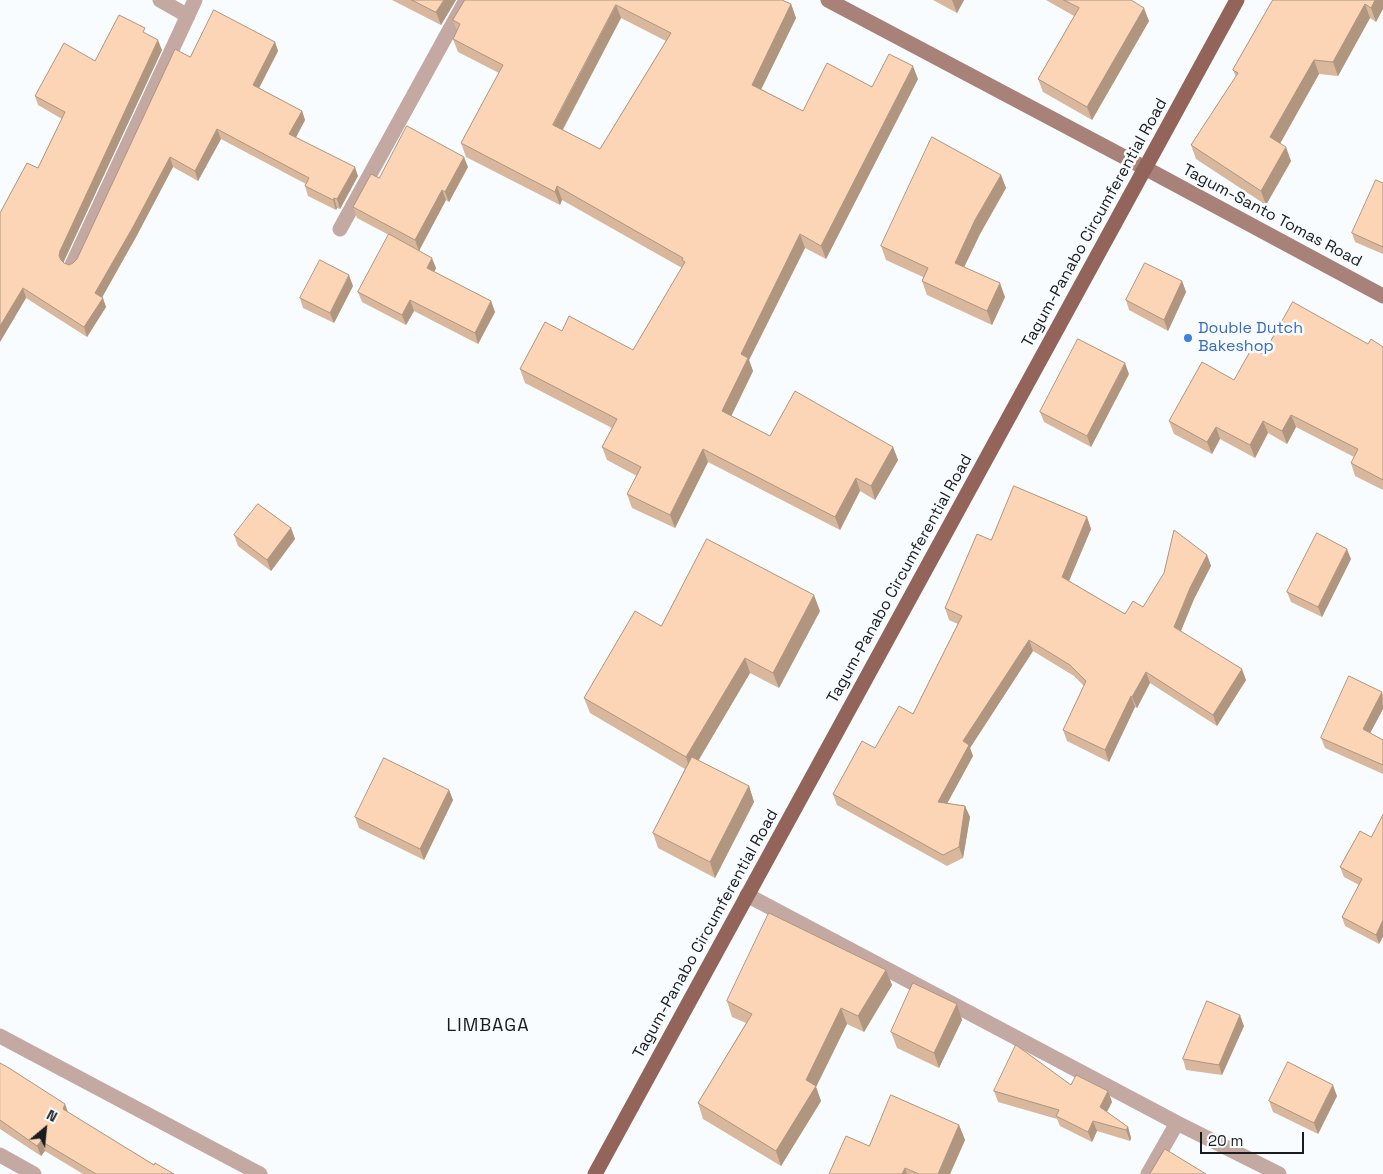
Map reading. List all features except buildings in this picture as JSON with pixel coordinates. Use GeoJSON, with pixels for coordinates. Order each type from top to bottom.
{"type":"FeatureCollection","features":[{"type":"Feature","properties":{"kind":"main road","name":"Tagum-Panabo Circumferential Road"},"geometry":{"type":"LineString","coordinates":[[595,1174],[1237,0]]}},
{"type":"Feature","properties":{"kind":"street"},"geometry":{"type":"LineString","coordinates":[[160,0],[188,16]]}},
{"type":"Feature","properties":{"kind":"street"},"geometry":{"type":"LineString","coordinates":[[72,265],[195,0]]}},
{"type":"Feature","properties":{"kind":"street"},"geometry":{"type":"LineString","coordinates":[[340,229],[466,0]]}},
{"type":"Feature","properties":{"kind":"street","name":"Tagum-Santo Tomas Road"},"geometry":{"type":"LineString","coordinates":[[828,0],[1383,296]]}},
{"type":"Feature","properties":{"kind":"street"},"geometry":{"type":"LineString","coordinates":[[747,895],[1177,1123],[1279,1174]]}},
{"type":"Feature","properties":{"kind":"street"},"geometry":{"type":"LineString","coordinates":[[0,1036],[260,1174]]}},
{"type":"Feature","properties":{"kind":"street"},"geometry":{"type":"LineString","coordinates":[[1148,1174],[1177,1123]]}},
{"type":"Feature","properties":{"kind":"street"},"geometry":{"type":"LineString","coordinates":[[0,1155],[34,1174]]}},
{"type":"Feature","properties":{"kind":"place","name":"Double Dutch Bakeshop"},"geometry":{"type":"Point","coordinates":[1188,338]}},
{"type":"Feature","properties":{"kind":"district","name":"LIMBAGA"},"geometry":{"type":"Point","coordinates":[488,1026]}}]}
